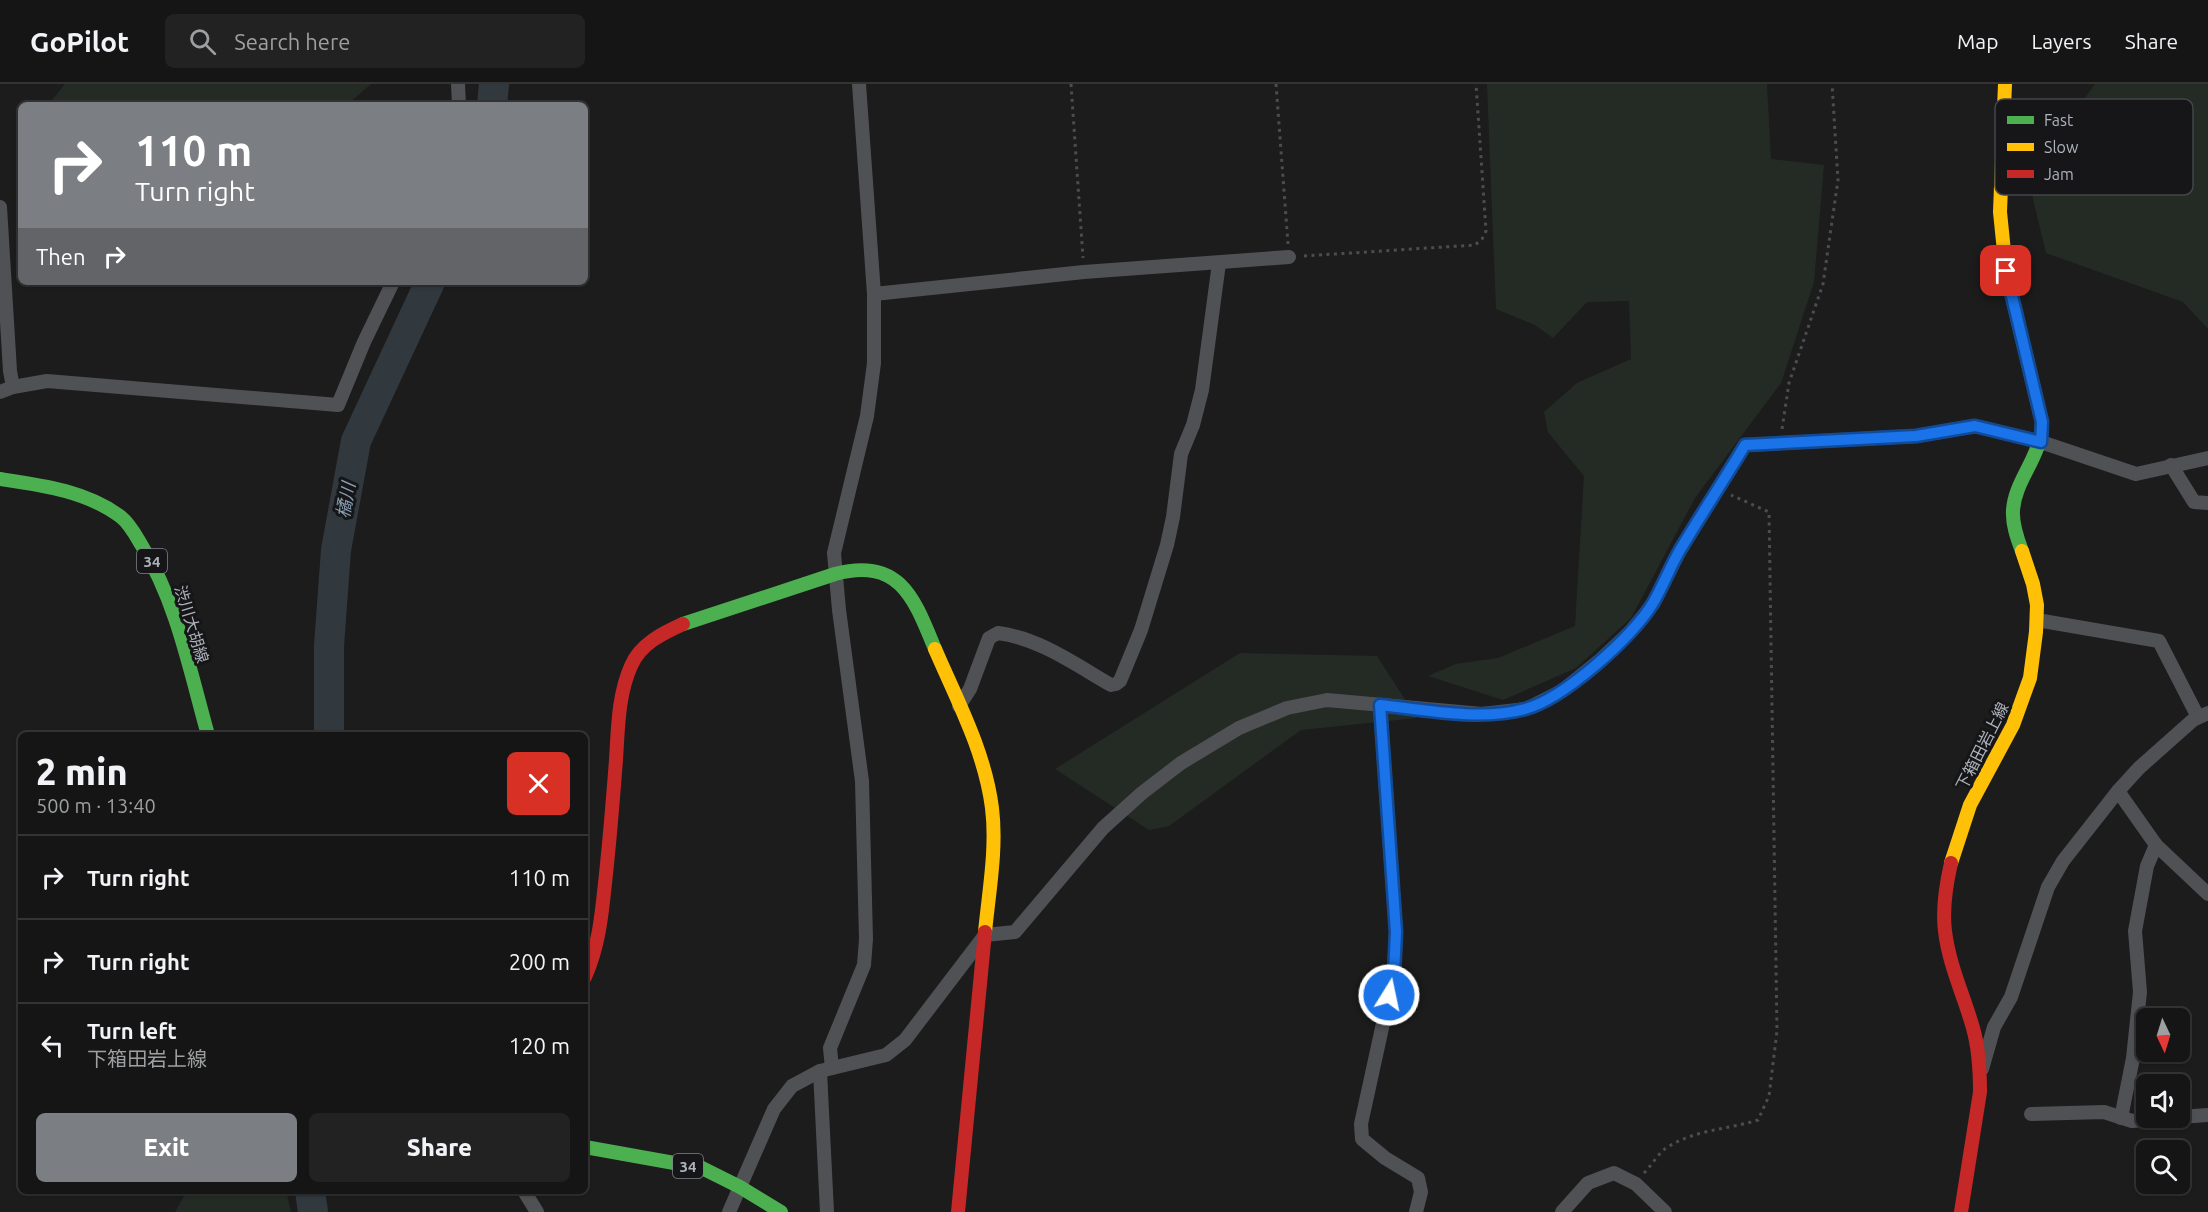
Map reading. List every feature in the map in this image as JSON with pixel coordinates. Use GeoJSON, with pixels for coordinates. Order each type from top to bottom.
{"type":"FeatureCollection","features":[{"type":"Feature","properties":{"kind":"main road","name":"下箱田岩上線"},"geometry":{"type":"LineString","coordinates":[[2004,99],[2005,84]]}},
{"type":"Feature","properties":{"kind":"main road","name":"下箱田岩上線"},"geometry":{"type":"LineString","coordinates":[[1961,1212],[1980,1092],[1980,1076],[1973,1030],[1950,962],[1945,928],[1945,896],[1960,833],[1974,796],[2024,701],[2038,611],[2036,593],[2013,526],[2013,507],[2041,442],[2042,422],[2005,259],[2000,212],[2001,195]]}},
{"type":"Feature","properties":{"kind":"main road","name":"渋川大胡線"},"geometry":{"type":"LineString","coordinates":[[0,479],[49,486],[89,498],[123,518],[151,558],[169,599],[207,732]]}},
{"type":"Feature","properties":{"kind":"main road"},"geometry":{"type":"LineString","coordinates":[[588,970],[601,924],[612,820],[619,707],[631,665],[643,648],[663,633],[694,620],[835,574],[854,569],[876,570],[896,580],[917,606],[979,751],[992,808],[993,848],[957,1212]]}},
{"type":"Feature","properties":{"kind":"main road","name":"34"},"geometry":{"type":"LineString","coordinates":[[588,1148],[702,1168],[740,1187],[781,1212]]}},
{"type":"Feature","properties":{"kind":"street"},"geometry":{"type":"LineString","coordinates":[[458,84],[459,102]]}},
{"type":"Feature","properties":{"kind":"street"},"geometry":{"type":"LineString","coordinates":[[827,1212],[826,1070],[830,1048],[864,965],[866,939],[862,781],[834,553],[867,417],[874,363],[874,294],[859,84]]}},
{"type":"Feature","properties":{"kind":"street"},"geometry":{"type":"LineString","coordinates":[[0,207],[10,371],[7,389],[47,381],[338,405],[364,342],[392,285]]}},
{"type":"Feature","properties":{"kind":"street"},"geometry":{"type":"LineString","coordinates":[[874,294],[1084,272],[1289,257]]}},
{"type":"Feature","properties":{"kind":"street"},"geometry":{"type":"LineString","coordinates":[[958,706],[970,689],[989,638],[998,633],[1012,634],[1047,649],[1111,685],[1120,681],[1141,630],[1167,545],[1181,454],[1193,425],[1203,390],[1219,263]]}},
{"type":"Feature","properties":{"kind":"street"},"geometry":{"type":"LineString","coordinates":[[729,1212],[774,1109],[792,1086],[826,1070],[886,1055],[905,1040],[984,935],[1015,932],[1103,828],[1142,793],[1181,763],[1239,728],[1287,708],[1328,700],[1482,714],[1526,709],[1562,691],[1631,631],[1653,604],[1679,552],[1745,445],[1916,436],[1975,426],[2041,442],[2136,474],[2208,458]]}},
{"type":"Feature","properties":{"kind":"street"},"geometry":{"type":"LineString","coordinates":[[2171,465],[2194,502],[2208,503]]}},
{"type":"Feature","properties":{"kind":"street"},"geometry":{"type":"LineString","coordinates":[[1980,1076],[1994,1027],[2011,997],[2048,887],[2063,861],[2139,768],[2193,720],[2203,715],[2159,641],[2037,620]]}},
{"type":"Feature","properties":{"kind":"street"},"geometry":{"type":"LineString","coordinates":[[1380,705],[1396,932],[1394,973],[1360,1124],[1362,1139],[1385,1158],[1418,1178],[1420,1192],[1416,1212]]}},
{"type":"Feature","properties":{"kind":"street"},"geometry":{"type":"LineString","coordinates":[[2118,791],[2156,845],[2208,894]]}},
{"type":"Feature","properties":{"kind":"street"},"geometry":{"type":"LineString","coordinates":[[2121,1118],[2133,1058],[2140,992],[2135,931],[2147,866],[2156,845]]}},
{"type":"Feature","properties":{"kind":"street"},"geometry":{"type":"LineString","coordinates":[[2031,1114],[2104,1112],[2136,1121]]}},
{"type":"Feature","properties":{"kind":"street"},"geometry":{"type":"LineString","coordinates":[[2190,1116],[2208,1115]]}},
{"type":"Feature","properties":{"kind":"street"},"geometry":{"type":"LineString","coordinates":[[1562,1212],[1588,1183],[1614,1173],[1636,1184],[1665,1212]]}},
{"type":"Feature","properties":{"kind":"street"},"geometry":{"type":"LineString","coordinates":[[526,1194],[537,1212]]}},
{"type":"Feature","properties":{"kind":"path"},"geometry":{"type":"LineString","coordinates":[[1071,84],[1084,272]]}},
{"type":"Feature","properties":{"kind":"path"},"geometry":{"type":"LineString","coordinates":[[1276,84],[1289,257],[1475,245],[1486,231],[1476,84]]}},
{"type":"Feature","properties":{"kind":"path"},"geometry":{"type":"LineString","coordinates":[[1780,442],[1789,383],[1823,284],[1838,180],[1832,84]]}},
{"type":"Feature","properties":{"kind":"path"},"geometry":{"type":"LineString","coordinates":[[1636,1184],[1665,1149],[1701,1132],[1758,1119],[1769,1096],[1771,1085],[1777,1031],[1769,512],[1718,489]]}},
{"type":"Feature","properties":{"kind":"shaded area"},"geometry":{"type":"Polygon","coordinates":[[[65,84],[371,84],[350,102],[50,102],[65,84]]]}},
{"type":"Feature","properties":{"kind":"shaded area"},"geometry":{"type":"Polygon","coordinates":[[[1487,84],[1767,84],[1771,159],[1824,165],[1814,282],[1781,383],[1695,498],[1631,618],[1576,668],[1503,700],[1428,676],[1456,664],[1498,658],[1575,626],[1584,476],[1548,432],[1544,412],[1577,383],[1631,359],[1629,301],[1587,302],[1553,338],[1535,325],[1496,309],[1487,84]]]}},
{"type":"Feature","properties":{"kind":"shaded area"},"geometry":{"type":"Polygon","coordinates":[[[2095,84],[2208,84],[2208,329],[2183,302],[2046,253],[2032,195],[2193,195],[2193,99],[2084,99],[2095,84]]]}},
{"type":"Feature","properties":{"kind":"shaded area"},"geometry":{"type":"Polygon","coordinates":[[[1240,653],[1377,656],[1417,718],[1301,730],[1169,826],[1149,830],[1055,769],[1240,653]]]}},
{"type":"Feature","properties":{"kind":"shaded area"},"geometry":{"type":"Polygon","coordinates":[[[185,1194],[287,1194],[291,1212],[175,1212],[185,1194]]]}},
{"type":"Feature","properties":{"kind":"waterway","name":"橘川"},"geometry":{"type":"LineString","coordinates":[[492,102],[494,84]]}},
{"type":"Feature","properties":{"kind":"waterway","name":"橘川"},"geometry":{"type":"LineString","coordinates":[[329,732],[329,646],[336,550],[356,441],[429,285]]}},
{"type":"Feature","properties":{"kind":"waterway","name":"橘川"},"geometry":{"type":"LineString","coordinates":[[310,1194],[313,1212]]}},
{"type":"Feature","properties":{"kind":"traffic: fast"},"geometry":{"type":"LineString","coordinates":[[2006,271],[2042,422],[2038,446],[2018,488],[2013,510],[2014,526],[2022,551]]}},
{"type":"Feature","properties":{"kind":"traffic: fast"},"geometry":{"type":"LineString","coordinates":[[0,479],[79,495],[108,508],[127,523],[154,568],[174,614],[207,732]]}},
{"type":"Feature","properties":{"kind":"traffic: fast"},"geometry":{"type":"LineString","coordinates":[[683,624],[835,574],[857,570],[875,571],[890,577],[911,598],[935,649]]}},
{"type":"Feature","properties":{"kind":"traffic: fast"},"geometry":{"type":"LineString","coordinates":[[588,1148],[702,1168],[740,1187],[781,1212]]}},
{"type":"Feature","properties":{"kind":"traffic: slow"},"geometry":{"type":"LineString","coordinates":[[2004,99],[2005,84]]}},
{"type":"Feature","properties":{"kind":"traffic: slow"},"geometry":{"type":"LineString","coordinates":[[2001,195],[2000,212],[2006,271]]}},
{"type":"Feature","properties":{"kind":"traffic: slow"},"geometry":{"type":"LineString","coordinates":[[1951,863],[1970,805],[2013,725],[2030,678],[2037,605],[2022,551]]}},
{"type":"Feature","properties":{"kind":"traffic: slow"},"geometry":{"type":"LineString","coordinates":[[935,649],[977,747],[992,808],[994,838],[985,932]]}},
{"type":"Feature","properties":{"kind":"traffic: jam"},"geometry":{"type":"LineString","coordinates":[[588,970],[602,914],[623,689],[631,666],[640,651],[660,635],[683,624]]}},
{"type":"Feature","properties":{"kind":"traffic: jam"},"geometry":{"type":"LineString","coordinates":[[1951,863],[1945,897],[1945,931],[1953,968],[1975,1036],[1980,1076],[1980,1092],[1961,1212]]}},
{"type":"Feature","properties":{"kind":"traffic: jam"},"geometry":{"type":"LineString","coordinates":[[958,1212],[985,932]]}},
{"type":"Feature","properties":{"kind":"route"},"geometry":{"type":"LineString","coordinates":[[1389,995],[1394,973],[1396,932],[1380,705],[1436,712],[1482,714],[1526,709],[1562,691],[1631,631],[1653,604],[1679,552],[1745,445],[1916,436],[1975,426],[2041,442],[2042,422],[2006,271]]}}]}
